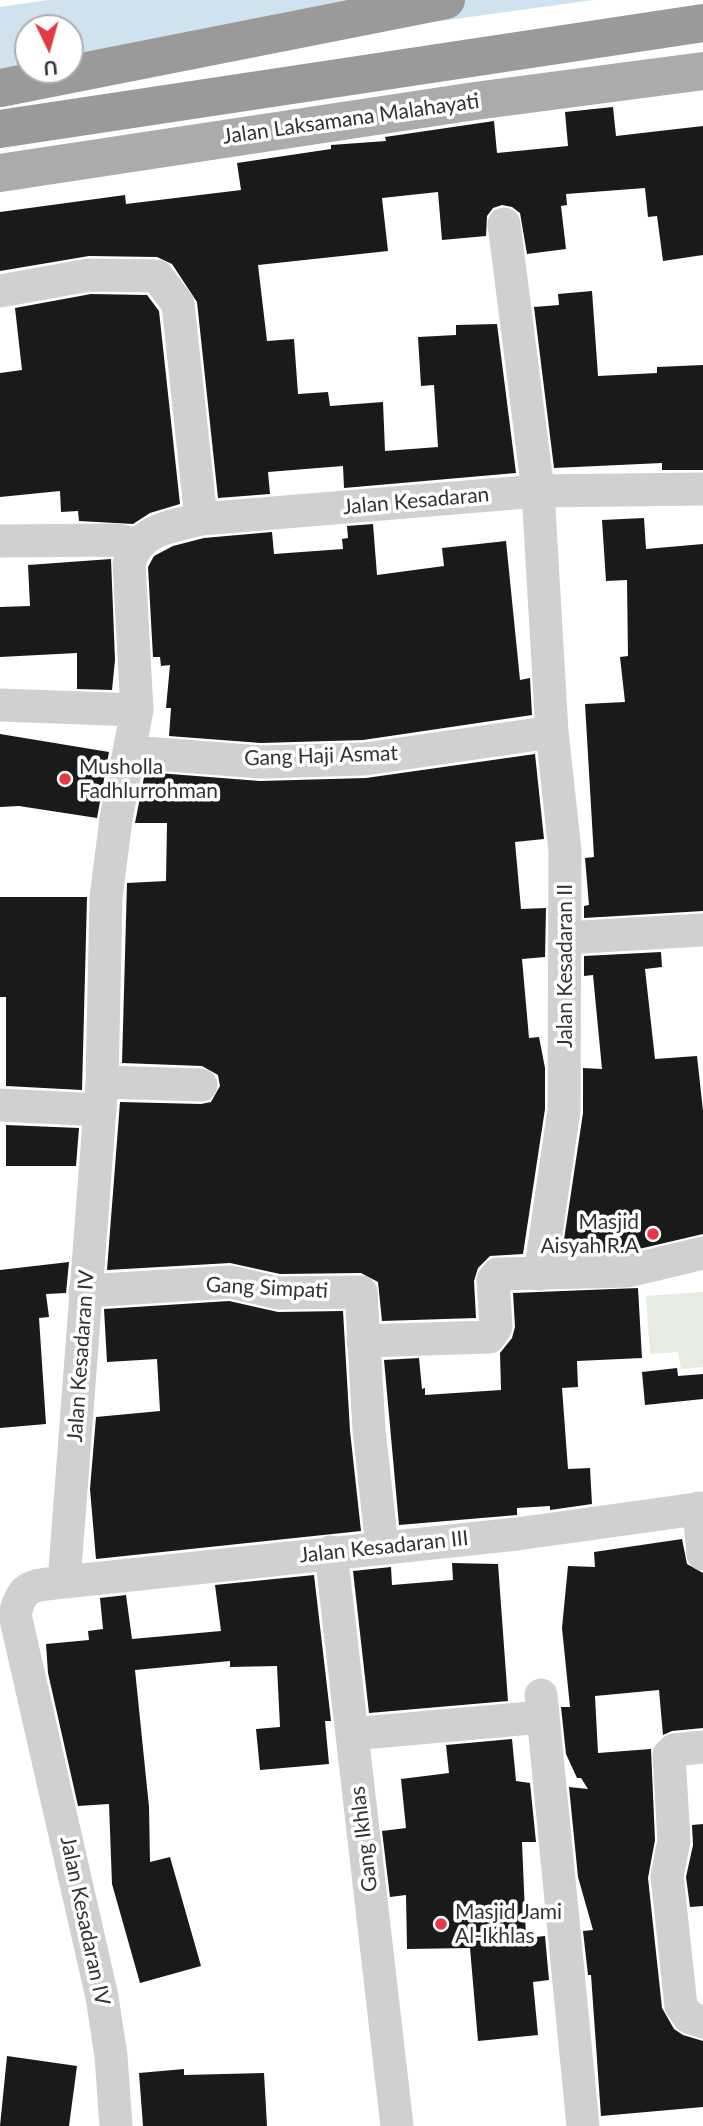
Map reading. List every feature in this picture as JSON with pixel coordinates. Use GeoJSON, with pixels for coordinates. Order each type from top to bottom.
{"type":"FeatureCollection","features":[{"type":"Feature","properties":{"kind":"highway"},"geometry":{"type":"LineString","coordinates":[[0,88],[446,0]]}},
{"type":"Feature","properties":{"kind":"highway"},"geometry":{"type":"LineString","coordinates":[[0,129],[703,23]]}},
{"type":"Feature","properties":{"kind":"main road","name":"Jalan Laksamana Malahayati"},"geometry":{"type":"LineString","coordinates":[[0,173],[475,101],[703,71]]}},
{"type":"Feature","properties":{"kind":"street","name":"Jalan Kesadaran II"},"geometry":{"type":"LineString","coordinates":[[504,224],[538,491],[552,732],[565,851],[564,1111],[540,1274]]}},
{"type":"Feature","properties":{"kind":"street"},"geometry":{"type":"LineString","coordinates":[[0,290],[89,275],[157,276],[178,304],[201,519]]}},
{"type":"Feature","properties":{"kind":"street","name":"Jalan Kesadaran"},"geometry":{"type":"LineString","coordinates":[[136,544],[150,533],[201,519],[538,491],[703,489]]}},
{"type":"Feature","properties":{"kind":"street"},"geometry":{"type":"LineString","coordinates":[[0,541],[117,540],[136,544]]}},
{"type":"Feature","properties":{"kind":"street","name":"Jalan Kesadaran IV"},"geometry":{"type":"LineString","coordinates":[[116,2126],[111,2056],[102,1997],[10,1595],[30,1587],[64,1582],[101,1096],[106,898],[116,819],[138,710],[129,564],[136,544]]}},
{"type":"Feature","properties":{"kind":"street"},"geometry":{"type":"LineString","coordinates":[[0,705],[138,710]]}},
{"type":"Feature","properties":{"kind":"street","name":"Gang Haji Asmat"},"geometry":{"type":"LineString","coordinates":[[131,752],[261,762],[365,759],[552,732]]}},
{"type":"Feature","properties":{"kind":"street"},"geometry":{"type":"LineString","coordinates":[[565,938],[703,930]]}},
{"type":"Feature","properties":{"kind":"street"},"geometry":{"type":"LineString","coordinates":[[0,1105],[201,1085]]}},
{"type":"Feature","properties":{"kind":"street"},"geometry":{"type":"LineString","coordinates":[[363,1341],[489,1338],[496,1328],[494,1276],[628,1271],[703,1252]]}},
{"type":"Feature","properties":{"kind":"street","name":"Gang Simpati"},"geometry":{"type":"LineString","coordinates":[[85,1291],[231,1282],[278,1293],[361,1292],[382,1547]]}},
{"type":"Feature","properties":{"kind":"street"},"geometry":{"type":"LineString","coordinates":[[701,1508],[703,1554]]}},
{"type":"Feature","properties":{"kind":"street","name":"Jalan Kesadaran III"},"geometry":{"type":"LineString","coordinates":[[64,1582],[517,1534],[701,1508]]}},
{"type":"Feature","properties":{"kind":"street","name":"Gang Ikhlas"},"geometry":{"type":"LineString","coordinates":[[331,1552],[397,2126]]}},
{"type":"Feature","properties":{"kind":"street"},"geometry":{"type":"LineString","coordinates":[[352,1734],[542,1706],[583,2126]]}},
{"type":"Feature","properties":{"kind":"street"},"geometry":{"type":"LineString","coordinates":[[703,1747],[674,1750],[669,1755],[674,1841],[667,1876],[681,2006],[690,2017],[703,2022]]}},
{"type":"Feature","properties":{"kind":"shaded area"},"geometry":{"type":"Polygon","coordinates":[[[703,1292],[703,1367],[681,1369],[678,1352],[650,1354],[646,1296],[703,1292]]]}},
{"type":"Feature","properties":{"kind":"water"},"geometry":{"type":"Polygon","coordinates":[[[48,0],[594,0],[84,70],[84,14],[14,14],[14,79],[0,81],[0,7],[48,0]]]}},
{"type":"Feature","properties":{"kind":"building"},"geometry":{"type":"Polygon","coordinates":[[[613,107],[616,136],[703,126],[703,255],[663,261],[657,216],[648,217],[645,188],[566,194],[567,205],[561,206],[566,249],[527,254],[520,213],[512,207],[502,205],[493,208],[487,216],[486,236],[442,240],[438,192],[382,198],[388,251],[258,265],[267,341],[294,339],[298,394],[328,392],[330,406],[383,402],[385,451],[438,447],[434,385],[421,386],[418,337],[456,335],[456,325],[497,324],[516,473],[344,488],[343,466],[268,472],[270,494],[218,498],[197,302],[172,264],[157,257],[89,256],[0,271],[0,212],[125,195],[126,204],[241,190],[237,163],[331,149],[331,145],[386,141],[385,137],[494,121],[497,153],[568,146],[565,112],[613,107]]]}},
{"type":"Feature","properties":{"kind":"building"},"geometry":{"type":"Polygon","coordinates":[[[592,291],[598,376],[657,373],[657,367],[703,365],[703,470],[662,470],[662,463],[554,468],[534,307],[559,305],[558,294],[592,291]]]}},
{"type":"Feature","properties":{"kind":"building"},"geometry":{"type":"Polygon","coordinates":[[[91,294],[147,295],[159,311],[180,504],[150,513],[133,524],[79,521],[78,511],[61,512],[60,491],[0,497],[0,373],[22,370],[15,308],[91,294]]]}},
{"type":"Feature","properties":{"kind":"building"},"geometry":{"type":"Polygon","coordinates":[[[644,518],[646,549],[703,544],[703,911],[584,918],[584,906],[589,905],[585,858],[594,857],[585,704],[625,702],[620,657],[628,656],[627,580],[606,581],[602,520],[644,518]]]}},
{"type":"Feature","properties":{"kind":"building"},"geometry":{"type":"Polygon","coordinates":[[[373,524],[377,575],[444,566],[442,548],[506,541],[520,680],[530,678],[532,715],[363,740],[261,743],[169,736],[171,708],[166,708],[170,665],[161,666],[160,657],[153,657],[148,567],[154,556],[173,546],[204,538],[272,532],[274,554],[343,549],[342,539],[348,538],[347,526],[373,524]]]}},
{"type":"Feature","properties":{"kind":"building"},"geometry":{"type":"Polygon","coordinates":[[[111,559],[115,660],[112,690],[77,689],[77,653],[0,657],[0,607],[30,606],[28,565],[111,559]]]}},
{"type":"Feature","properties":{"kind":"building","name":"Musholla Fadhlurrohman"},"geometry":{"type":"Polygon","coordinates":[[[0,734],[109,752],[97,818],[19,806],[0,807],[0,734]]]}},
{"type":"Feature","properties":{"kind":"building"},"geometry":{"type":"Polygon","coordinates":[[[535,754],[544,839],[515,842],[521,909],[546,908],[545,957],[522,959],[529,1038],[539,1037],[545,1068],[545,1109],[523,1254],[490,1256],[478,1268],[474,1281],[476,1318],[382,1321],[378,1282],[361,1273],[280,1274],[230,1263],[107,1270],[120,1102],[201,1104],[211,1102],[220,1086],[218,1075],[202,1066],[122,1063],[127,883],[166,881],[167,823],[135,823],[145,772],[260,781],[366,778],[535,754]]]}},
{"type":"Feature","properties":{"kind":"building"},"geometry":{"type":"Polygon","coordinates":[[[0,897],[87,897],[82,1090],[6,1086],[6,997],[0,997],[0,897]]]}},
{"type":"Feature","properties":{"kind":"building"},"geometry":{"type":"Polygon","coordinates":[[[661,952],[662,967],[645,969],[655,1059],[697,1056],[703,1111],[703,1234],[626,1252],[562,1253],[583,1113],[583,1068],[602,1069],[593,975],[584,976],[584,956],[661,952]]]}},
{"type":"Feature","properties":{"kind":"building"},"geometry":{"type":"Polygon","coordinates":[[[6,1125],[79,1128],[76,1166],[6,1166],[6,1125]]]}},
{"type":"Feature","properties":{"kind":"building"},"geometry":{"type":"Polygon","coordinates":[[[69,1262],[66,1293],[46,1294],[49,1317],[39,1318],[46,1424],[0,1428],[0,1270],[69,1262]]]}},
{"type":"Feature","properties":{"kind":"building"},"geometry":{"type":"Polygon","coordinates":[[[638,1288],[642,1358],[577,1361],[578,1387],[562,1388],[568,1469],[590,1468],[592,1504],[550,1510],[550,1506],[517,1508],[517,1515],[399,1525],[384,1360],[419,1358],[425,1395],[501,1390],[500,1353],[512,1338],[515,1327],[513,1293],[638,1288]]]}},
{"type":"Feature","properties":{"kind":"building"},"geometry":{"type":"Polygon","coordinates":[[[229,1301],[278,1312],[343,1311],[350,1431],[361,1531],[96,1559],[90,1489],[96,1417],[160,1411],[157,1359],[107,1362],[104,1309],[229,1301]]]}},
{"type":"Feature","properties":{"kind":"building"},"geometry":{"type":"Polygon","coordinates":[[[677,1368],[678,1376],[703,1374],[703,1399],[645,1405],[642,1372],[677,1368]]]}},
{"type":"Feature","properties":{"kind":"building"},"geometry":{"type":"Polygon","coordinates":[[[682,1539],[687,1564],[703,1573],[703,1728],[672,1731],[663,1735],[659,1690],[595,1696],[598,1753],[651,1749],[655,1840],[648,1878],[662,2008],[674,2029],[683,2035],[703,2041],[703,2107],[601,2116],[591,1975],[588,1975],[583,1931],[593,1930],[578,1877],[569,1787],[588,1789],[581,1778],[577,1778],[566,1754],[561,1707],[570,1707],[562,1628],[568,1566],[595,1567],[594,1552],[682,1539]]]}},
{"type":"Feature","properties":{"kind":"building"},"geometry":{"type":"Polygon","coordinates":[[[452,1563],[498,1564],[508,1701],[369,1713],[353,1571],[391,1567],[392,1585],[453,1580],[452,1563]]]}},
{"type":"Feature","properties":{"kind":"building"},"geometry":{"type":"Polygon","coordinates":[[[314,1575],[331,1721],[325,1721],[329,1764],[260,1770],[256,1729],[280,1727],[277,1666],[230,1667],[230,1661],[135,1670],[149,1807],[150,1862],[170,1857],[201,1966],[140,1983],[112,1884],[109,1804],[78,1806],[48,1673],[46,1644],[89,1640],[88,1631],[103,1629],[100,1598],[126,1595],[132,1639],[221,1631],[215,1585],[314,1575]]]}},
{"type":"Feature","properties":{"kind":"building"},"geometry":{"type":"Polygon","coordinates":[[[512,1739],[516,1781],[530,1783],[536,1842],[522,1842],[526,1938],[545,1936],[549,1980],[533,1982],[538,2035],[478,2041],[470,1948],[407,1949],[406,1895],[390,1897],[382,1831],[406,1828],[401,1779],[449,1773],[446,1745],[512,1739]]]}},
{"type":"Feature","properties":{"kind":"building"},"geometry":{"type":"Polygon","coordinates":[[[703,1824],[703,1906],[690,1907],[686,1877],[693,1845],[692,1825],[703,1824]]]}},
{"type":"Feature","properties":{"kind":"building"},"geometry":{"type":"Polygon","coordinates":[[[7,2056],[77,2066],[69,2126],[0,2126],[7,2056]]]}},
{"type":"Feature","properties":{"kind":"building"},"geometry":{"type":"Polygon","coordinates":[[[184,2069],[184,2075],[264,2073],[267,2126],[143,2126],[139,2073],[184,2069]]]}},
{"type":"Feature","properties":{"kind":"place","name":"Musholla Fadhlurrohman"},"geometry":{"type":"Point","coordinates":[65,779]}},
{"type":"Feature","properties":{"kind":"place","name":"Masjid Aisyah R.A"},"geometry":{"type":"Point","coordinates":[653,1234]}},
{"type":"Feature","properties":{"kind":"place","name":"Masjid Jami Al-Ikhlas"},"geometry":{"type":"Point","coordinates":[441,1924]}}]}
